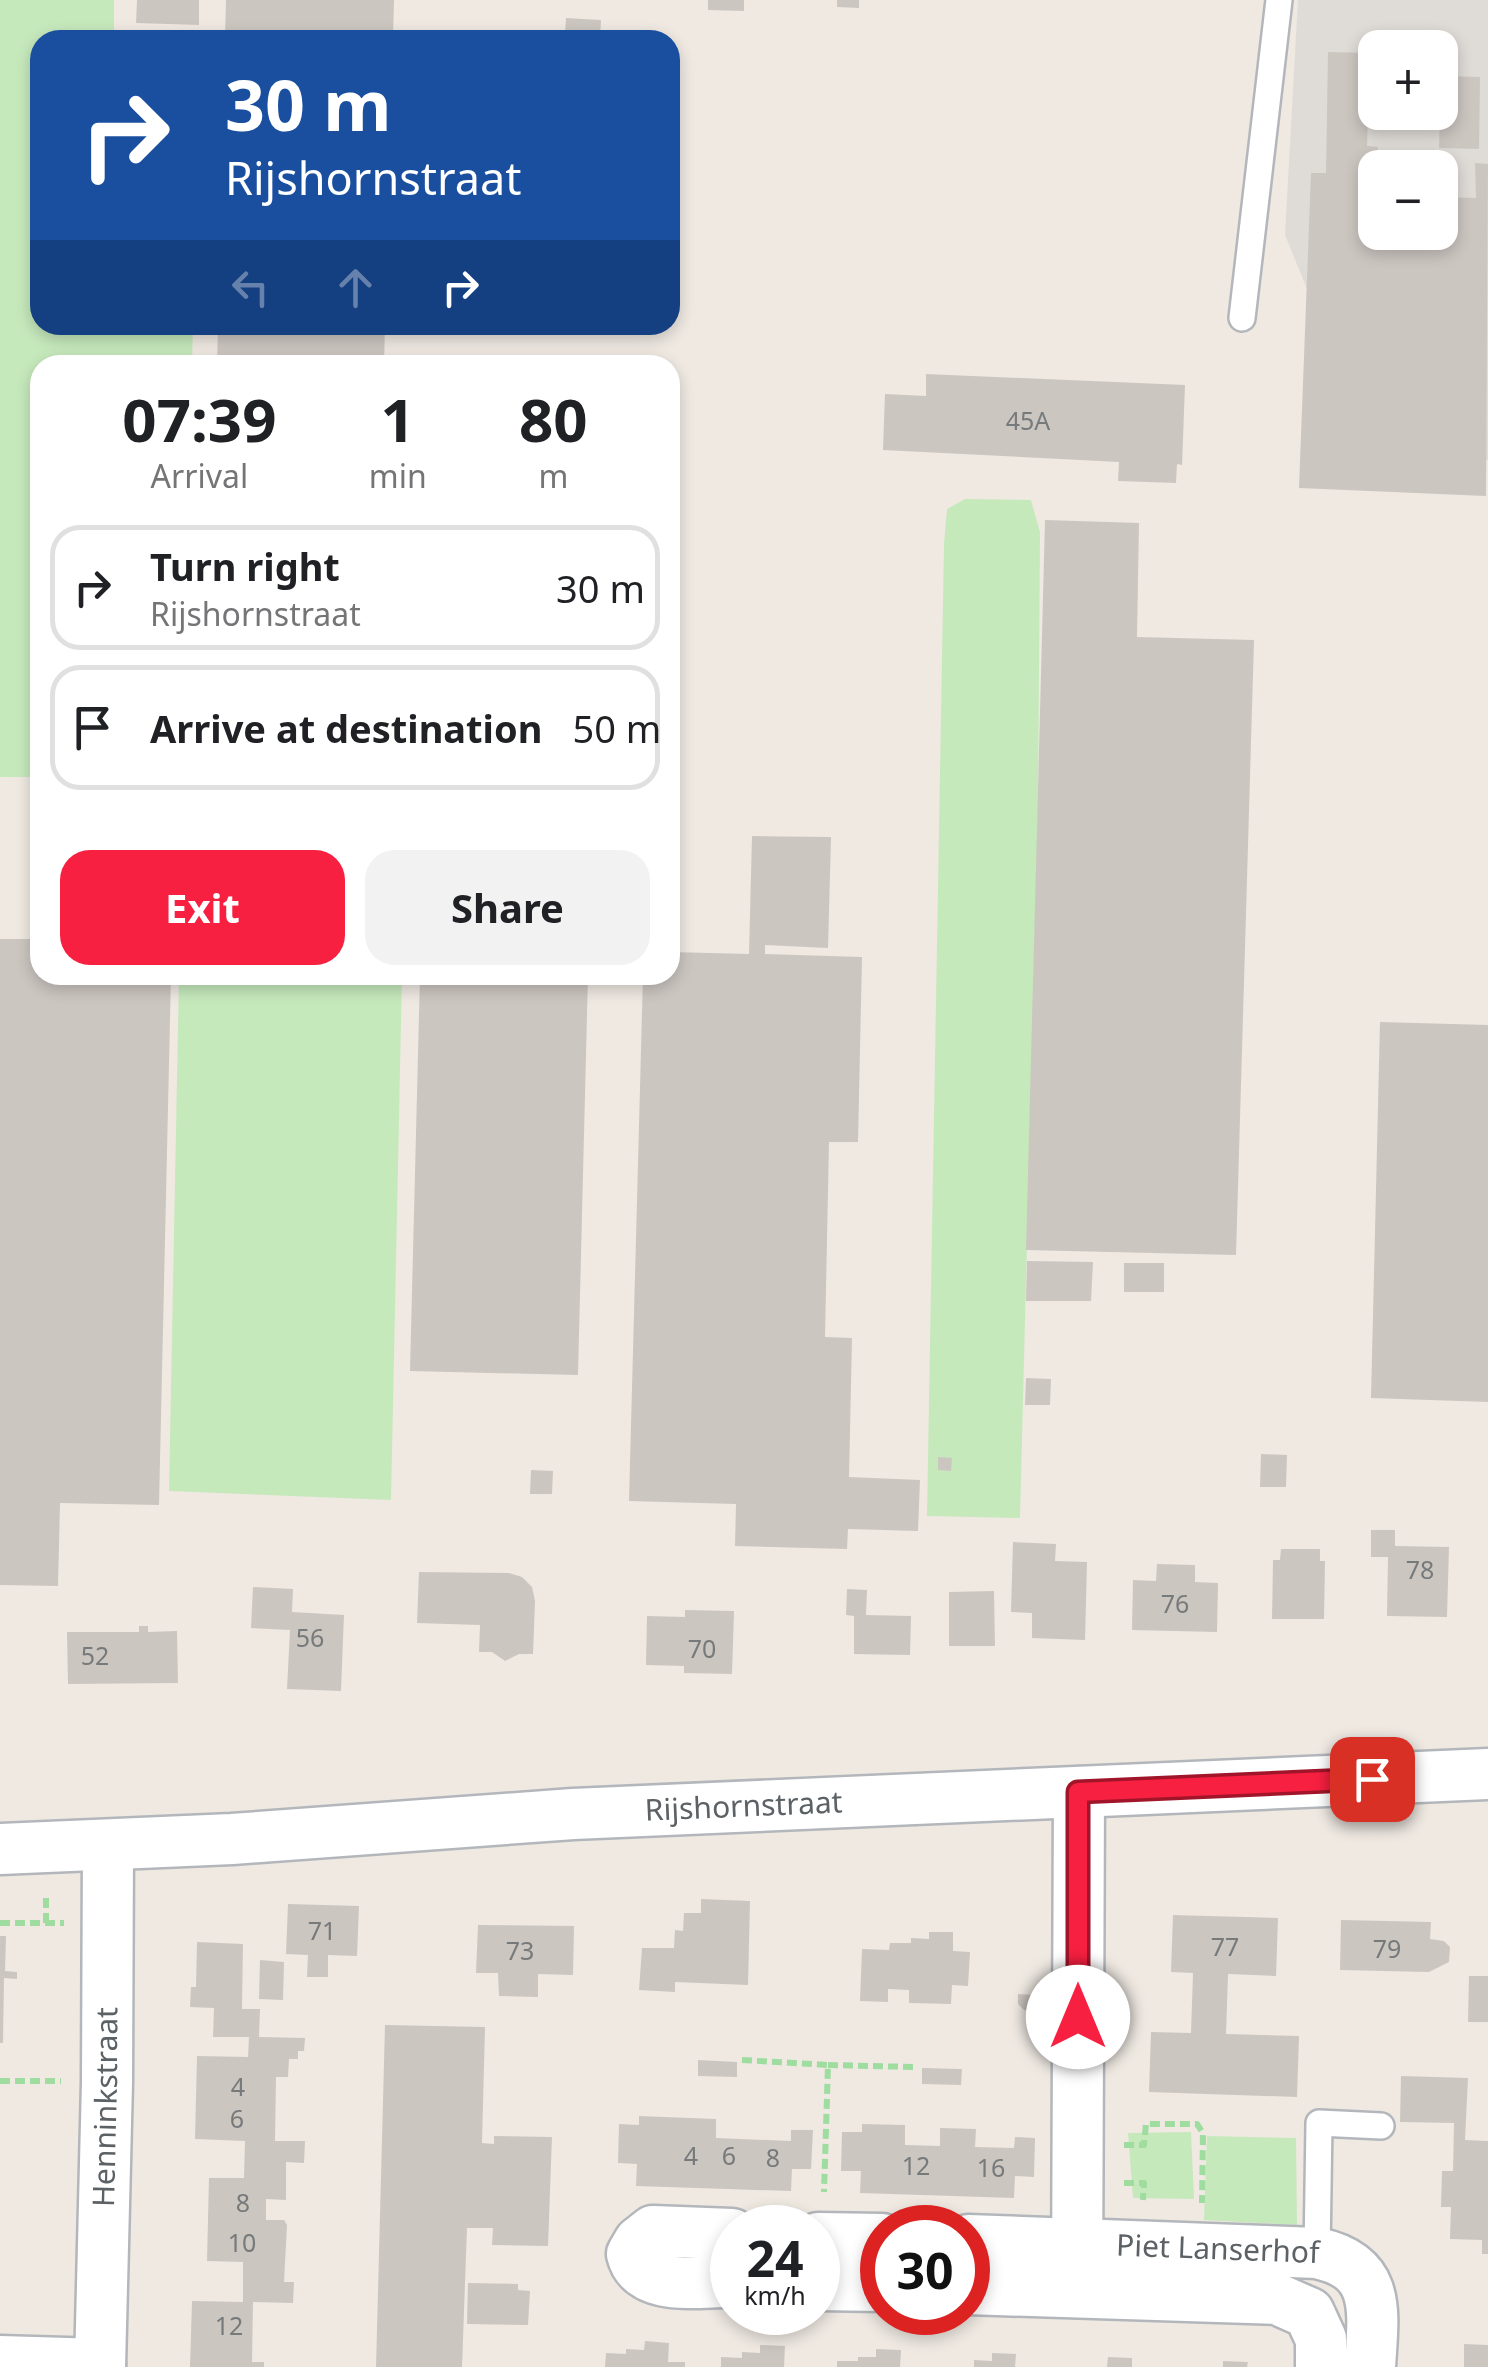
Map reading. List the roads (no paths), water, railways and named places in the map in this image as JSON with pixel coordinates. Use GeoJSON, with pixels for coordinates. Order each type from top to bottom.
{"type":"FeatureCollection","features":[{"type":"Feature","properties":{"kind":"street","name":"Rijshornstraat"},"geometry":{"type":"LineString","coordinates":[[0,1849],[108,1846],[573,1814],[1488,1774]]}},
{"type":"Feature","properties":{"kind":"street","name":"Piet Lanserhof"},"geometry":{"type":"LineString","coordinates":[[1078,1792],[1078,2292]]}},
{"type":"Feature","properties":{"kind":"street","name":"Henninkstraat"},"geometry":{"type":"LineString","coordinates":[[100,2366],[108,1846]]}},
{"type":"Feature","properties":{"kind":"street"},"geometry":{"type":"LineString","coordinates":[[710,2233],[653,2231],[632,2254],[640,2272],[656,2280],[710,2281]]}},
{"type":"Feature","properties":{"kind":"street","name":"Piet Lanserhof"},"geometry":{"type":"LineString","coordinates":[[990,2240],[1202,2249],[1336,2261],[1373,2300],[1370,2367]]}},
{"type":"Feature","properties":{"kind":"street","name":"Piet Lanserhof"},"geometry":{"type":"LineString","coordinates":[[1309,2313],[1336,2261]]}},
{"type":"Feature","properties":{"kind":"street","name":"Piet Lanserhof"},"geometry":{"type":"LineString","coordinates":[[990,2289],[1277,2300],[1309,2313],[1322,2339],[1320,2367]]}},
{"type":"Feature","properties":{"kind":"street"},"geometry":{"type":"LineString","coordinates":[[0,2361],[100,2366]]}},
{"type":"Feature","properties":{"kind":"lane"},"geometry":{"type":"LineString","coordinates":[[1242,318],[1279,0]]}},
{"type":"Feature","properties":{"kind":"lane"},"geometry":{"type":"LineString","coordinates":[[1336,2261],[1319,2123],[1381,2126]]}}]}
